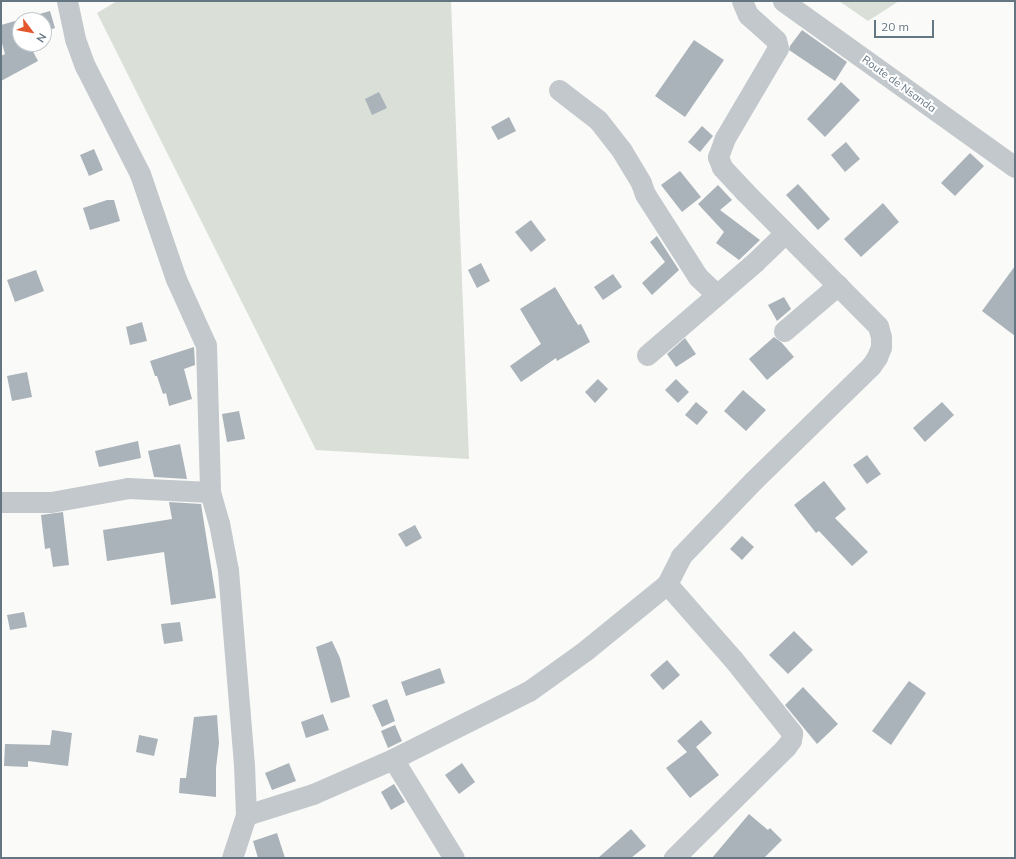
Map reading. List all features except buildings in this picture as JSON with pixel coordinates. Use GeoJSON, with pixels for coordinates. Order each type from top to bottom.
{"type":"FeatureCollection","features":[{"type":"Feature","properties":{"kind":"street"},"geometry":{"type":"LineString","coordinates":[[67,1],[75,39],[85,66],[140,174],[176,279],[206,345],[210,492],[219,523],[228,570],[244,765],[246,815],[232,858]]}},
{"type":"Feature","properties":{"kind":"street"},"geometry":{"type":"LineString","coordinates":[[246,815],[313,794],[393,759],[529,691],[586,650],[667,584],[681,556],[754,480],[871,366],[877,357],[881,347],[881,337],[878,326],[785,233],[722,166],[718,157],[725,138],[778,48],[776,40],[748,15],[742,1]]}},
{"type":"Feature","properties":{"kind":"street","name":"Route de Nsanda"},"geometry":{"type":"LineString","coordinates":[[783,1],[1015,167]]}},
{"type":"Feature","properties":{"kind":"street"},"geometry":{"type":"LineString","coordinates":[[559,90],[598,120],[617,145],[641,183],[644,194],[698,277],[717,295]]}},
{"type":"Feature","properties":{"kind":"street"},"geometry":{"type":"LineString","coordinates":[[647,355],[717,295],[785,233]]}},
{"type":"Feature","properties":{"kind":"street"},"geometry":{"type":"LineString","coordinates":[[784,331],[838,285]]}},
{"type":"Feature","properties":{"kind":"street"},"geometry":{"type":"LineString","coordinates":[[1,502],[51,502],[128,488],[210,492]]}},
{"type":"Feature","properties":{"kind":"street"},"geometry":{"type":"LineString","coordinates":[[667,584],[732,659],[792,733],[791,740],[786,746],[674,858]]}},
{"type":"Feature","properties":{"kind":"street"},"geometry":{"type":"LineString","coordinates":[[393,759],[454,858]]}},
{"type":"Feature","properties":{"kind":"shaded area"},"geometry":{"type":"Polygon","coordinates":[[[117,1],[451,1],[469,459],[316,450],[97,13],[117,1]]]}},
{"type":"Feature","properties":{"kind":"shaded area"},"geometry":{"type":"Polygon","coordinates":[[[839,1],[899,1],[868,21],[839,1]]]}}]}
